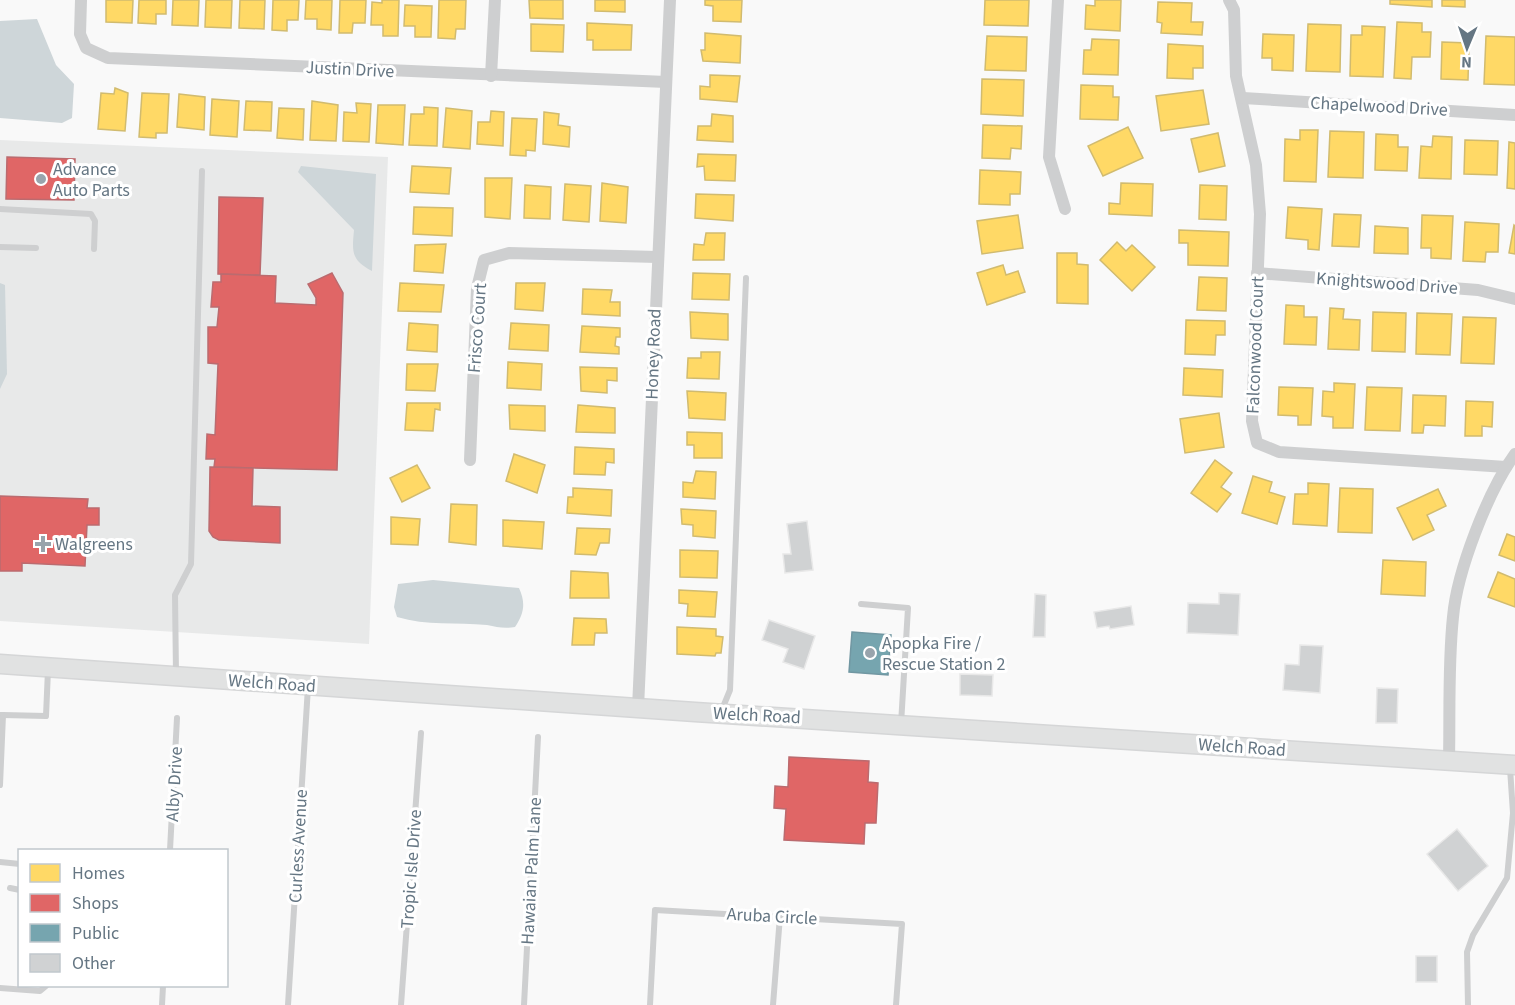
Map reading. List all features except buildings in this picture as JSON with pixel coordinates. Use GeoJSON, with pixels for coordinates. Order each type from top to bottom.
{"type":"FeatureCollection","features":[{"type":"Feature","properties":{"kind":"street","name":"Justin Drive"},"geometry":{"type":"LineString","coordinates":[[81,0],[80,34],[86,48],[108,58],[666,82]]}},
{"type":"Feature","properties":{"kind":"street"},"geometry":{"type":"LineString","coordinates":[[491,76],[495,0]]}},
{"type":"Feature","properties":{"kind":"street","name":"Honey Road"},"geometry":{"type":"LineString","coordinates":[[638,708],[670,0]]}},
{"type":"Feature","properties":{"kind":"street"},"geometry":{"type":"LineString","coordinates":[[1058,0],[1049,157],[1065,209]]}},
{"type":"Feature","properties":{"kind":"street","name":"Falconwood Court"},"geometry":{"type":"LineString","coordinates":[[1229,0],[1234,10],[1236,76],[1243,98],[1256,165],[1260,214],[1252,421],[1257,442],[1279,452],[1506,467]]}},
{"type":"Feature","properties":{"kind":"street","name":"Chapelwood Drive"},"geometry":{"type":"LineString","coordinates":[[1243,98],[1515,115]]}},
{"type":"Feature","properties":{"kind":"street","name":"Frisco Court"},"geometry":{"type":"LineString","coordinates":[[470,460],[477,288],[484,260],[508,253],[657,257]]}},
{"type":"Feature","properties":{"kind":"street","name":"Knightswood Drive"},"geometry":{"type":"LineString","coordinates":[[1257,273],[1478,290],[1515,299]]}},
{"type":"Feature","properties":{"kind":"street"},"geometry":{"type":"LineString","coordinates":[[1449,760],[1453,615],[1469,550],[1506,467],[1515,454]]}},
{"type":"Feature","properties":{"kind":"street","name":"Welch Road"},"geometry":{"type":"LineString","coordinates":[[0,664],[638,708],[1513,764]]}},
{"type":"Feature","properties":{"kind":"lane"},"geometry":{"type":"LineString","coordinates":[[176,676],[175,596],[190,564],[202,171]]}},
{"type":"Feature","properties":{"kind":"lane"},"geometry":{"type":"LineString","coordinates":[[0,209],[91,214],[95,221],[94,249]]}},
{"type":"Feature","properties":{"kind":"lane"},"geometry":{"type":"LineString","coordinates":[[0,247],[36,248]]}},
{"type":"Feature","properties":{"kind":"lane"},"geometry":{"type":"LineString","coordinates":[[721,713],[730,690],[746,278]]}},
{"type":"Feature","properties":{"kind":"lane"},"geometry":{"type":"LineString","coordinates":[[861,604],[908,608],[901,724]]}},
{"type":"Feature","properties":{"kind":"lane"},"geometry":{"type":"LineString","coordinates":[[0,785],[2,715],[46,716],[48,667]]}},
{"type":"Feature","properties":{"kind":"lane","name":"Curless Avenue"},"geometry":{"type":"LineString","coordinates":[[288,1005],[308,686]]}},
{"type":"Feature","properties":{"kind":"lane","name":"Alby Drive"},"geometry":{"type":"LineString","coordinates":[[170,849],[177,718]]}},
{"type":"Feature","properties":{"kind":"lane","name":"Tropic Isle Drive"},"geometry":{"type":"LineString","coordinates":[[401,1005],[421,733]]}},
{"type":"Feature","properties":{"kind":"lane","name":"Hawaian Palm Lane"},"geometry":{"type":"LineString","coordinates":[[524,1005],[538,737]]}},
{"type":"Feature","properties":{"kind":"lane"},"geometry":{"type":"LineString","coordinates":[[1468,1005],[1467,952],[1473,935],[1507,878],[1513,813],[1513,764]]}},
{"type":"Feature","properties":{"kind":"lane"},"geometry":{"type":"LineString","coordinates":[[0,862],[18,864]]}},
{"type":"Feature","properties":{"kind":"lane"},"geometry":{"type":"LineString","coordinates":[[10,888],[18,890]]}},
{"type":"Feature","properties":{"kind":"lane","name":"Aruba Circle"},"geometry":{"type":"LineString","coordinates":[[650,1005],[655,910],[902,924],[896,1005]]}},
{"type":"Feature","properties":{"kind":"lane"},"geometry":{"type":"LineString","coordinates":[[773,1005],[780,916]]}},
{"type":"Feature","properties":{"kind":"lane"},"geometry":{"type":"LineString","coordinates":[[16,989],[18,986]]}},
{"type":"Feature","properties":{"kind":"lane"},"geometry":{"type":"LineString","coordinates":[[162,1005],[163,987]]}},
{"type":"Feature","properties":{"kind":"lane"},"geometry":{"type":"LineString","coordinates":[[0,988],[35,989]]}},
{"type":"Feature","properties":{"kind":"shaded area"},"geometry":{"type":"Polygon","coordinates":[[[37,19],[56,65],[74,84],[72,118],[62,123],[0,118],[0,21],[37,19]]]}},
{"type":"Feature","properties":{"kind":"shaded area"},"geometry":{"type":"Polygon","coordinates":[[[0,140],[388,157],[369,644],[0,621],[0,140]]]}},
{"type":"Feature","properties":{"kind":"shaded area"},"geometry":{"type":"Polygon","coordinates":[[[301,166],[376,174],[372,271],[360,263],[354,255],[354,230],[298,172],[301,166]]]}},
{"type":"Feature","properties":{"kind":"shaded area"},"geometry":{"type":"Polygon","coordinates":[[[0,283],[5,285],[7,374],[0,389],[0,283]]]}},
{"type":"Feature","properties":{"kind":"shaded area"},"geometry":{"type":"Polygon","coordinates":[[[433,580],[519,588],[523,604],[520,618],[515,627],[501,628],[475,624],[419,622],[397,617],[394,607],[398,584],[433,580]]]}},
{"type":"Feature","properties":{"kind":"place","name":"Advance Auto Parts"},"geometry":{"type":"Point","coordinates":[41,179]}},
{"type":"Feature","properties":{"kind":"place","name":"Walgreens"},"geometry":{"type":"Point","coordinates":[43,544]}},
{"type":"Feature","properties":{"kind":"place","name":"Apopka Fire / Rescue Station 2"},"geometry":{"type":"Point","coordinates":[870,653]}}]}
